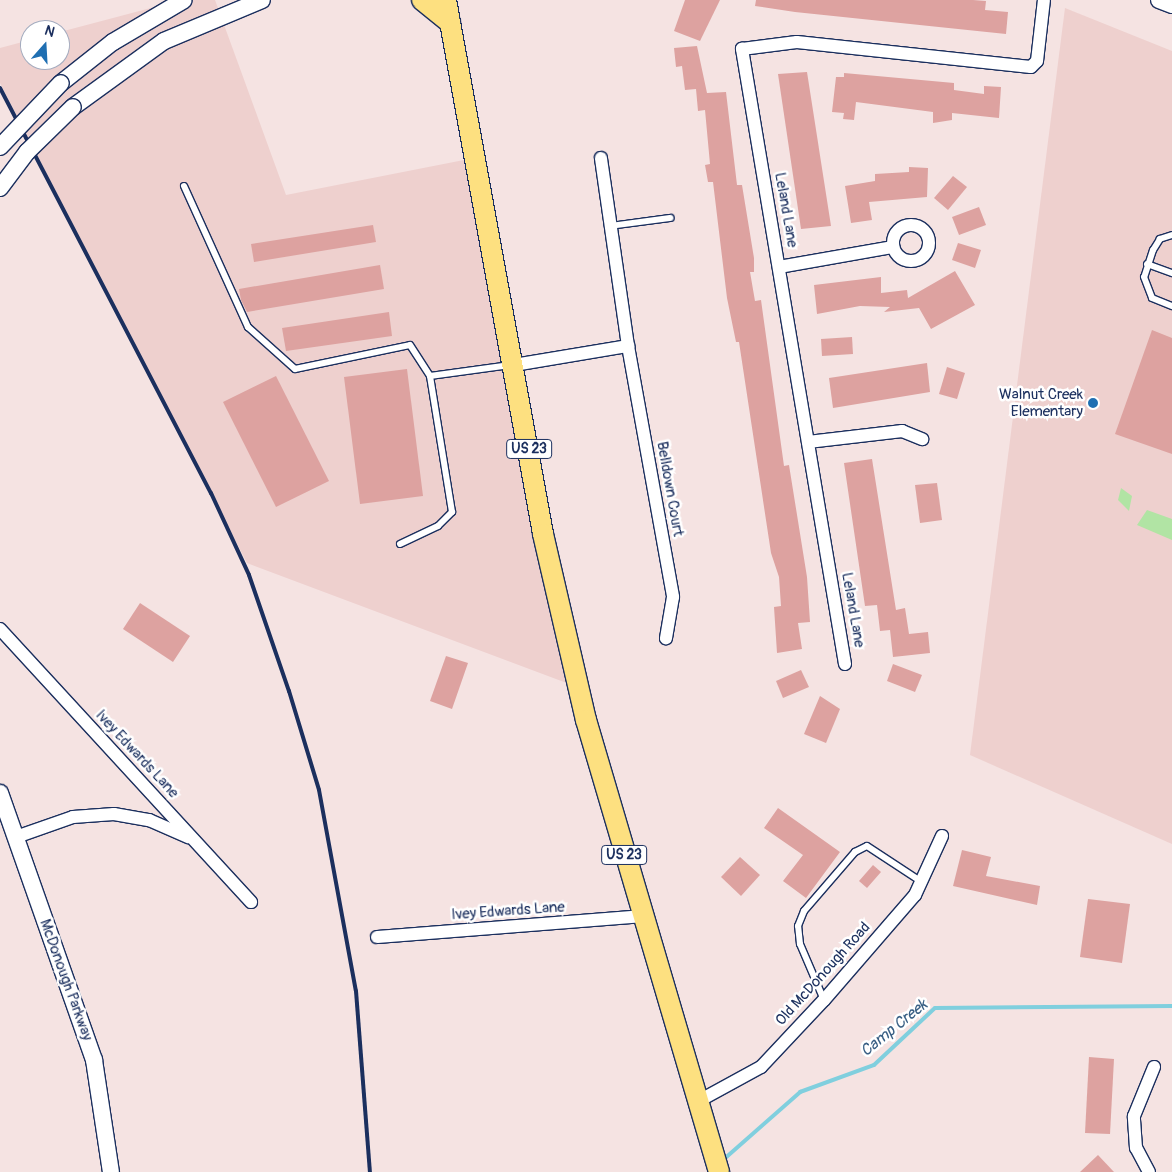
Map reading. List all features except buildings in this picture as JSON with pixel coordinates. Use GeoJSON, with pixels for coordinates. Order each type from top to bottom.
{"type":"FeatureCollection","features":[{"type":"Feature","properties":{"kind":"main road"},"geometry":{"type":"LineString","coordinates":[[422,0],[450,23],[458,0]]}},
{"type":"Feature","properties":{"kind":"main road","name":"US 23"},"geometry":{"type":"LineString","coordinates":[[446,0],[544,534],[586,720],[695,1103],[719,1172]]}},
{"type":"Feature","properties":{"kind":"street"},"geometry":{"type":"LineString","coordinates":[[0,147],[61,83],[113,42],[184,0]]}},
{"type":"Feature","properties":{"kind":"street"},"geometry":{"type":"LineString","coordinates":[[0,188],[27,152],[73,107],[164,41],[262,0]]}},
{"type":"Feature","properties":{"kind":"street","name":"Leland Lane"},"geometry":{"type":"LineString","coordinates":[[846,664],[742,49],[797,42],[1031,67],[1037,61],[1044,0]]}},
{"type":"Feature","properties":{"kind":"street"},"geometry":{"type":"LineString","coordinates":[[1159,0],[1172,5]]}},
{"type":"Feature","properties":{"kind":"street","name":"Belldown Court"},"geometry":{"type":"LineString","coordinates":[[601,158],[628,346],[672,597],[666,638]]}},
{"type":"Feature","properties":{"kind":"street"},"geometry":{"type":"LineString","coordinates":[[779,267],[893,247]]}},
{"type":"Feature","properties":{"kind":"street"},"geometry":{"type":"LineString","coordinates":[[514,364],[628,346]]}},
{"type":"Feature","properties":{"kind":"street"},"geometry":{"type":"LineString","coordinates":[[808,442],[902,431],[922,439]]}},
{"type":"Feature","properties":{"kind":"street","name":"Ivey Edwards Lane"},"geometry":{"type":"LineString","coordinates":[[0,629],[251,902]]}},
{"type":"Feature","properties":{"kind":"street","name":"McDonough Parkway"},"geometry":{"type":"LineString","coordinates":[[0,793],[94,1060],[112,1172]]}},
{"type":"Feature","properties":{"kind":"street"},"geometry":{"type":"LineString","coordinates":[[16,837],[73,817],[114,814],[149,820],[193,840]]}},
{"type":"Feature","properties":{"kind":"street","name":"Old McDonough Road"},"geometry":{"type":"LineString","coordinates":[[695,1103],[761,1066],[824,1000],[923,883],[942,836]]}},
{"type":"Feature","properties":{"kind":"street","name":"Ivey Edwards Lane"},"geometry":{"type":"LineString","coordinates":[[377,937],[641,916]]}},
{"type":"Feature","properties":{"kind":"street"},"geometry":{"type":"LineString","coordinates":[[1149,1172],[1136,1148],[1134,1116],[1154,1067]]}},
{"type":"Feature","properties":{"kind":"lane"},"geometry":{"type":"LineString","coordinates":[[184,186],[248,327],[295,368],[410,345],[430,376],[452,512],[438,526],[400,544]]}},
{"type":"Feature","properties":{"kind":"lane"},"geometry":{"type":"LineString","coordinates":[[610,226],[670,218]]}},
{"type":"Feature","properties":{"kind":"lane"},"geometry":{"type":"LineString","coordinates":[[1172,235],[1160,239],[1147,264],[1145,289],[1152,298],[1172,306]]}},
{"type":"Feature","properties":{"kind":"lane"},"geometry":{"type":"LineString","coordinates":[[1147,264],[1172,273]]}},
{"type":"Feature","properties":{"kind":"lane"},"geometry":{"type":"LineString","coordinates":[[430,376],[514,364]]}},
{"type":"Feature","properties":{"kind":"lane"},"geometry":{"type":"LineString","coordinates":[[824,1000],[800,944],[798,926],[804,911],[855,852],[867,846],[923,883]]}},
{"type":"Feature","properties":{"kind":"shaded area"},"geometry":{"type":"Polygon","coordinates":[[[181,0],[215,0],[286,195],[469,159],[572,685],[247,563],[0,83],[0,48],[20,43],[20,70],[70,70],[70,29],[181,0]]]}},
{"type":"Feature","properties":{"kind":"shaded area","name":"Walnut Creek Elementary"},"geometry":{"type":"Polygon","coordinates":[[[1065,8],[1172,51],[1172,844],[970,755],[1065,8]]]}},
{"type":"Feature","properties":{"kind":"green space"},"geometry":{"type":"Polygon","coordinates":[[[1121,488],[1132,496],[1129,511],[1118,500],[1121,488]]]}},
{"type":"Feature","properties":{"kind":"green space"},"geometry":{"type":"Polygon","coordinates":[[[1147,510],[1172,519],[1172,540],[1137,525],[1147,510]]]}},
{"type":"Feature","properties":{"kind":"waterway","name":"Camp Creek"},"geometry":{"type":"LineString","coordinates":[[723,1160],[800,1092],[874,1065],[935,1008],[1172,1006]]}},
{"type":"Feature","properties":{"kind":"railway"},"geometry":{"type":"LineString","coordinates":[[0,88],[211,493],[249,575],[289,691],[319,790],[356,991],[370,1172]]}},
{"type":"Feature","properties":{"kind":"place","name":"Walnut Creek Elementary"},"geometry":{"type":"Point","coordinates":[1093,403]}}]}
